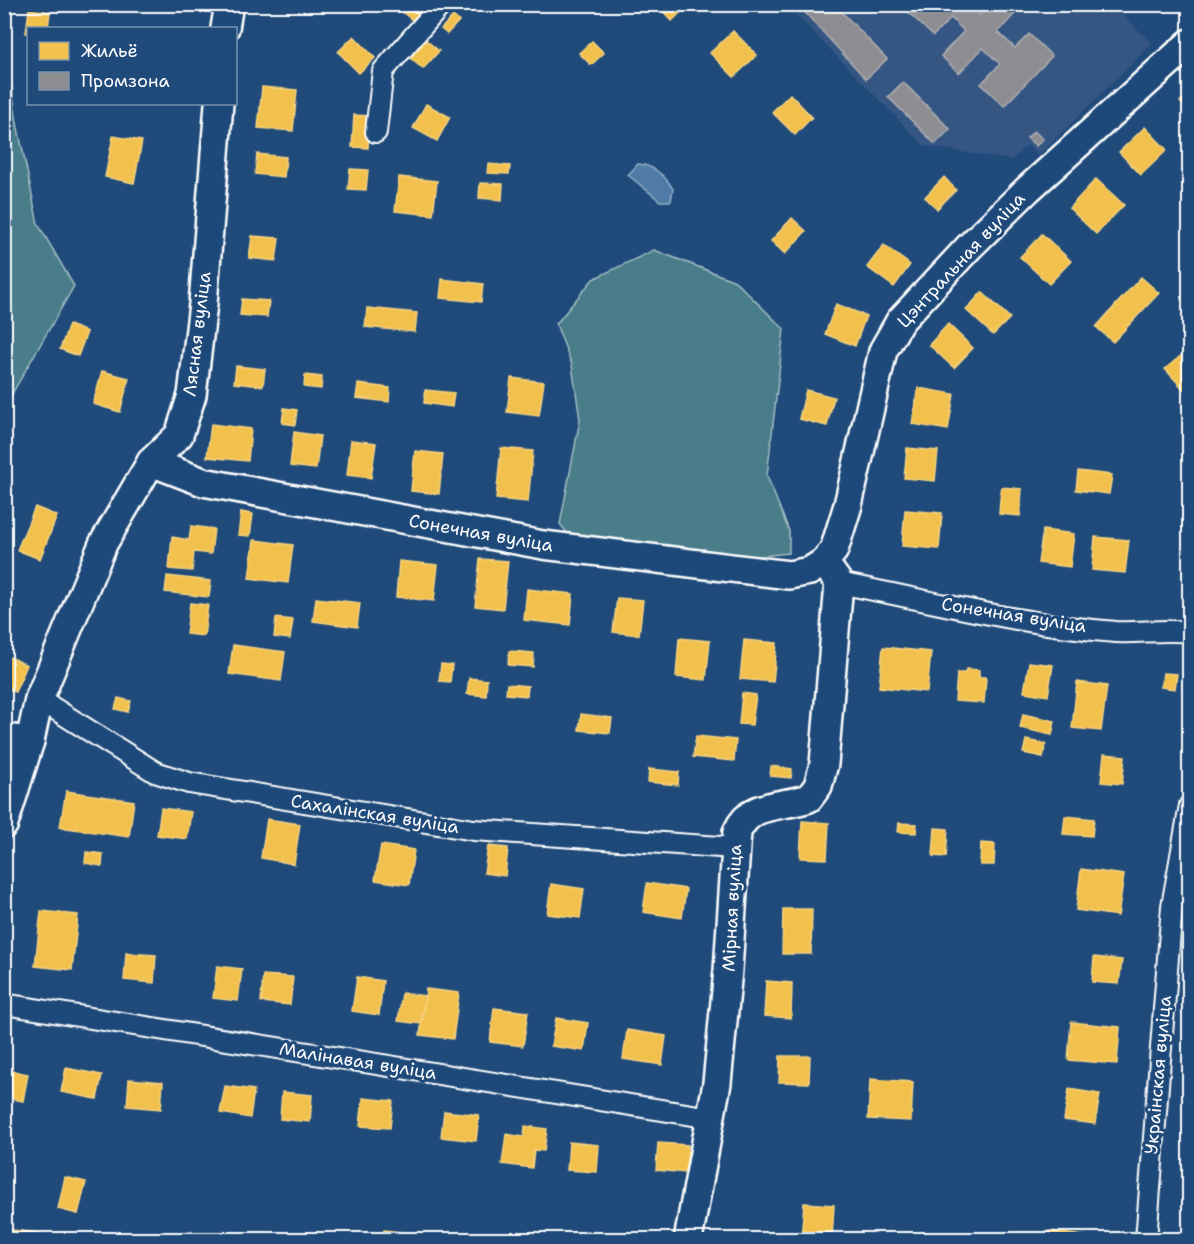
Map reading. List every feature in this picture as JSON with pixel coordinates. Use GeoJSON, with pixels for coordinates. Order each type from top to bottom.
{"type":"FeatureCollection","features":[{"type":"Feature","properties":{"kind":"street"},"geometry":{"type":"LineString","coordinates":[[225,27],[229,4]]}},
{"type":"Feature","properties":{"kind":"street"},"geometry":{"type":"LineString","coordinates":[[376,132],[383,71],[442,4]]}},
{"type":"Feature","properties":{"kind":"street","name":"Цэнтральная вуліца"},"geometry":{"type":"LineString","coordinates":[[826,571],[848,505],[883,351],[900,321],[969,247],[1027,190],[1190,43]]}},
{"type":"Feature","properties":{"kind":"street","name":"Лясная вуліца"},"geometry":{"type":"LineString","coordinates":[[4,824],[17,739],[39,699],[103,544],[151,462],[178,435],[192,395],[203,304],[219,105]]}},
{"type":"Feature","properties":{"kind":"street","name":"Сонечная вуліца"},"geometry":{"type":"LineString","coordinates":[[151,462],[203,482],[543,545],[789,575],[826,571],[1017,619],[1118,632],[1167,629],[1190,632]]}},
{"type":"Feature","properties":{"kind":"street","name":"Мірная вуліца"},"geometry":{"type":"LineString","coordinates":[[688,1239],[717,1083],[729,970],[737,832],[743,819],[756,809],[809,798],[818,786],[824,764],[826,571]]}},
{"type":"Feature","properties":{"kind":"street","name":"Сахалінская вуліца"},"geometry":{"type":"LineString","coordinates":[[39,699],[155,772],[189,783],[474,830],[735,848]]}},
{"type":"Feature","properties":{"kind":"street","name":"Украінская вуліца"},"geometry":{"type":"LineString","coordinates":[[1146,1239],[1172,906],[1190,805]]}},
{"type":"Feature","properties":{"kind":"street","name":"Малінавая вуліца"},"geometry":{"type":"LineString","coordinates":[[4,1004],[711,1118]]}},
{"type":"Feature","properties":{"kind":"shaded area"},"geometry":{"type":"Polygon","coordinates":[[[787,5],[1114,5],[1152,44],[1039,155],[1027,145],[1012,160],[924,146],[787,5]]]}},
{"type":"Feature","properties":{"kind":"shaded area"},"geometry":{"type":"Polygon","coordinates":[[[638,164],[654,169],[667,180],[673,189],[671,201],[660,201],[628,175],[638,164]]]}},
{"type":"Feature","properties":{"kind":"green space"},"geometry":{"type":"Polygon","coordinates":[[[4,33],[17,123],[38,224],[74,286],[5,406],[4,33]]]}},
{"type":"Feature","properties":{"kind":"green space"},"geometry":{"type":"Polygon","coordinates":[[[654,250],[735,281],[784,329],[767,476],[789,531],[789,553],[730,559],[568,534],[560,524],[580,420],[572,365],[556,324],[593,279],[654,250]]]}},
{"type":"Feature","properties":{"kind":"building: Жильё"},"geometry":{"type":"Polygon","coordinates":[[[407,4],[421,4],[424,7],[412,20],[401,11],[407,4]]]}},
{"type":"Feature","properties":{"kind":"building: Жильё"},"geometry":{"type":"Polygon","coordinates":[[[656,4],[689,4],[672,21],[656,4]]]}},
{"type":"Feature","properties":{"kind":"building: Жильё"},"geometry":{"type":"Polygon","coordinates":[[[29,9],[50,12],[48,27],[27,27],[26,33],[29,9]]]}},
{"type":"Feature","properties":{"kind":"building: Жильё"},"geometry":{"type":"Polygon","coordinates":[[[453,16],[459,21],[447,34],[441,29],[453,16]]]}},
{"type":"Feature","properties":{"kind":"building: Жильё"},"geometry":{"type":"Polygon","coordinates":[[[733,31],[757,55],[734,77],[710,53],[733,31]]]}},
{"type":"Feature","properties":{"kind":"building: Жильё"},"geometry":{"type":"Polygon","coordinates":[[[354,36],[375,58],[359,73],[338,52],[354,36]]]}},
{"type":"Feature","properties":{"kind":"building: Жильё"},"geometry":{"type":"Polygon","coordinates":[[[426,40],[439,51],[423,69],[410,58],[426,40]]]}},
{"type":"Feature","properties":{"kind":"building: Жильё"},"geometry":{"type":"Polygon","coordinates":[[[592,41],[604,53],[591,65],[579,53],[592,41]]]}},
{"type":"Feature","properties":{"kind":"building: Жильё"},"geometry":{"type":"Polygon","coordinates":[[[262,87],[297,90],[293,131],[258,128],[262,87]]]}},
{"type":"Feature","properties":{"kind":"building: Жильё"},"geometry":{"type":"Polygon","coordinates":[[[1190,91],[1190,111],[1180,102],[1190,91]]]}},
{"type":"Feature","properties":{"kind":"building: Жильё"},"geometry":{"type":"Polygon","coordinates":[[[790,94],[812,117],[795,135],[772,112],[790,94]]]}},
{"type":"Feature","properties":{"kind":"building: Жильё"},"geometry":{"type":"Polygon","coordinates":[[[426,104],[450,117],[437,141],[413,128],[426,104]]]}},
{"type":"Feature","properties":{"kind":"building: Жильё"},"geometry":{"type":"Polygon","coordinates":[[[354,115],[370,116],[368,148],[352,147],[354,115]]]}},
{"type":"Feature","properties":{"kind":"building: Жильё"},"geometry":{"type":"Polygon","coordinates":[[[1145,127],[1167,150],[1141,175],[1119,152],[1145,127]]]}},
{"type":"Feature","properties":{"kind":"building: Жильё"},"geometry":{"type":"Polygon","coordinates":[[[113,136],[142,141],[134,183],[105,177],[113,136]]]}},
{"type":"Feature","properties":{"kind":"building: Жильё"},"geometry":{"type":"Polygon","coordinates":[[[257,154],[286,157],[284,177],[255,174],[257,154]]]}},
{"type":"Feature","properties":{"kind":"building: Жильё"},"geometry":{"type":"Polygon","coordinates":[[[488,164],[510,166],[509,174],[487,173],[488,164]]]}},
{"type":"Feature","properties":{"kind":"building: Жильё"},"geometry":{"type":"Polygon","coordinates":[[[350,169],[368,170],[366,190],[348,189],[350,169]]]}},
{"type":"Feature","properties":{"kind":"building: Жильё"},"geometry":{"type":"Polygon","coordinates":[[[399,177],[437,181],[433,215],[395,211],[399,177]]]}},
{"type":"Feature","properties":{"kind":"building: Жильё"},"geometry":{"type":"Polygon","coordinates":[[[944,177],[956,190],[937,209],[925,197],[944,177]]]}},
{"type":"Feature","properties":{"kind":"building: Жильё"},"geometry":{"type":"Polygon","coordinates":[[[1096,179],[1124,205],[1096,234],[1069,208],[1096,179]]]}},
{"type":"Feature","properties":{"kind":"building: Жильё"},"geometry":{"type":"Polygon","coordinates":[[[480,183],[503,184],[502,200],[479,198],[480,183]]]}},
{"type":"Feature","properties":{"kind":"building: Жильё"},"geometry":{"type":"Polygon","coordinates":[[[792,218],[806,231],[785,254],[771,241],[792,218]]]}},
{"type":"Feature","properties":{"kind":"building: Жильё"},"geometry":{"type":"Polygon","coordinates":[[[1042,234],[1071,261],[1049,284],[1020,257],[1042,234]]]}},
{"type":"Feature","properties":{"kind":"building: Жильё"},"geometry":{"type":"Polygon","coordinates":[[[252,236],[279,238],[276,261],[249,258],[252,236]]]}},
{"type":"Feature","properties":{"kind":"building: Жильё"},"geometry":{"type":"Polygon","coordinates":[[[884,245],[910,265],[894,287],[867,267],[884,245]]]}},
{"type":"Feature","properties":{"kind":"building: Жильё"},"geometry":{"type":"Polygon","coordinates":[[[1141,277],[1159,293],[1113,342],[1096,327],[1141,277]]]}},
{"type":"Feature","properties":{"kind":"building: Жильё"},"geometry":{"type":"Polygon","coordinates":[[[442,279],[483,284],[481,302],[440,298],[442,279]]]}},
{"type":"Feature","properties":{"kind":"building: Жильё"},"geometry":{"type":"Polygon","coordinates":[[[982,292],[1010,318],[993,335],[966,310],[982,292]]]}},
{"type":"Feature","properties":{"kind":"building: Жильё"},"geometry":{"type":"Polygon","coordinates":[[[242,299],[269,301],[267,317],[240,315],[242,299]]]}},
{"type":"Feature","properties":{"kind":"building: Жильё"},"geometry":{"type":"Polygon","coordinates":[[[836,304],[866,316],[855,346],[825,334],[836,304]]]}},
{"type":"Feature","properties":{"kind":"building: Жильё"},"geometry":{"type":"Polygon","coordinates":[[[367,308],[417,313],[415,332],[365,327],[367,308]]]}},
{"type":"Feature","properties":{"kind":"building: Жильё"},"geometry":{"type":"Polygon","coordinates":[[[948,324],[973,348],[954,368],[929,345],[948,324]]]}},
{"type":"Feature","properties":{"kind":"building: Жильё"},"geometry":{"type":"Polygon","coordinates":[[[69,325],[87,332],[78,356],[60,349],[69,325]]]}},
{"type":"Feature","properties":{"kind":"building: Жильё"},"geometry":{"type":"Polygon","coordinates":[[[1190,348],[1190,396],[1165,369],[1190,348]]]}},
{"type":"Feature","properties":{"kind":"building: Жильё"},"geometry":{"type":"Polygon","coordinates":[[[236,366],[265,369],[263,386],[234,383],[236,366]]]}},
{"type":"Feature","properties":{"kind":"building: Жильё"},"geometry":{"type":"Polygon","coordinates":[[[102,371],[129,378],[120,412],[93,404],[102,371]]]}},
{"type":"Feature","properties":{"kind":"building: Жильё"},"geometry":{"type":"Polygon","coordinates":[[[305,375],[322,377],[321,389],[304,387],[305,375]]]}},
{"type":"Feature","properties":{"kind":"building: Жильё"},"geometry":{"type":"Polygon","coordinates":[[[511,378],[544,382],[539,416],[507,412],[511,378]]]}},
{"type":"Feature","properties":{"kind":"building: Жильё"},"geometry":{"type":"Polygon","coordinates":[[[358,384],[390,388],[389,402],[356,398],[358,384]]]}},
{"type":"Feature","properties":{"kind":"building: Жильё"},"geometry":{"type":"Polygon","coordinates":[[[918,388],[954,394],[948,430],[912,424],[918,388]]]}},
{"type":"Feature","properties":{"kind":"building: Жильё"},"geometry":{"type":"Polygon","coordinates":[[[425,390],[454,393],[452,407],[424,403],[425,390]]]}},
{"type":"Feature","properties":{"kind":"building: Жильё"},"geometry":{"type":"Polygon","coordinates":[[[806,390],[834,397],[827,426],[799,419],[806,390]]]}},
{"type":"Feature","properties":{"kind":"building: Жильё"},"geometry":{"type":"Polygon","coordinates":[[[284,408],[297,410],[295,425],[282,423],[284,408]]]}},
{"type":"Feature","properties":{"kind":"building: Жильё"},"geometry":{"type":"Polygon","coordinates":[[[211,424],[251,429],[248,461],[207,457],[211,424]]]}},
{"type":"Feature","properties":{"kind":"building: Жильё"},"geometry":{"type":"Polygon","coordinates":[[[294,432],[320,436],[316,469],[290,466],[294,432]]]}},
{"type":"Feature","properties":{"kind":"building: Жильё"},"geometry":{"type":"Polygon","coordinates":[[[351,440],[376,443],[371,478],[347,475],[351,440]]]}},
{"type":"Feature","properties":{"kind":"building: Жильё"},"geometry":{"type":"Polygon","coordinates":[[[501,448],[533,451],[528,502],[496,499],[501,448]]]}},
{"type":"Feature","properties":{"kind":"building: Жильё"},"geometry":{"type":"Polygon","coordinates":[[[907,448],[938,451],[935,481],[904,478],[907,448]]]}},
{"type":"Feature","properties":{"kind":"building: Жильё"},"geometry":{"type":"Polygon","coordinates":[[[415,451],[443,454],[439,494],[411,491],[415,451]]]}},
{"type":"Feature","properties":{"kind":"building: Жильё"},"geometry":{"type":"Polygon","coordinates":[[[1078,471],[1112,475],[1109,494],[1076,490],[1078,471]]]}},
{"type":"Feature","properties":{"kind":"building: Жильё"},"geometry":{"type":"Polygon","coordinates":[[[1001,487],[1022,489],[1020,516],[999,514],[1001,487]]]}},
{"type":"Feature","properties":{"kind":"building: Жильё"},"geometry":{"type":"Polygon","coordinates":[[[35,507],[57,516],[40,559],[17,550],[35,507]]]}},
{"type":"Feature","properties":{"kind":"building: Жильё"},"geometry":{"type":"Polygon","coordinates":[[[905,510],[942,513],[939,549],[902,546],[905,510]]]}},
{"type":"Feature","properties":{"kind":"building: Жильё"},"geometry":{"type":"Polygon","coordinates":[[[241,512],[253,514],[250,536],[238,535],[241,512]]]}},
{"type":"Feature","properties":{"kind":"building: Жильё"},"geometry":{"type":"Polygon","coordinates":[[[191,526],[214,529],[211,554],[194,552],[192,571],[169,569],[172,537],[189,540],[191,526]]]}},
{"type":"Feature","properties":{"kind":"building: Жильё"},"geometry":{"type":"Polygon","coordinates":[[[1043,530],[1074,534],[1070,567],[1038,563],[1043,530]]]}},
{"type":"Feature","properties":{"kind":"building: Жильё"},"geometry":{"type":"Polygon","coordinates":[[[1095,537],[1129,540],[1125,573],[1092,570],[1095,537]]]}},
{"type":"Feature","properties":{"kind":"building: Жильё"},"geometry":{"type":"Polygon","coordinates":[[[254,540],[293,545],[288,583],[249,578],[254,540]]]}},
{"type":"Feature","properties":{"kind":"building: Жильё"},"geometry":{"type":"Polygon","coordinates":[[[480,559],[508,561],[503,609],[475,606],[480,559]]]}},
{"type":"Feature","properties":{"kind":"building: Жильё"},"geometry":{"type":"Polygon","coordinates":[[[399,561],[438,565],[434,601],[396,597],[399,561]]]}},
{"type":"Feature","properties":{"kind":"building: Жильё"},"geometry":{"type":"Polygon","coordinates":[[[167,576],[211,581],[209,597],[165,592],[167,576]]]}},
{"type":"Feature","properties":{"kind":"building: Жильё"},"geometry":{"type":"Polygon","coordinates":[[[527,589],[573,594],[570,625],[524,620],[527,589]]]}},
{"type":"Feature","properties":{"kind":"building: Жильё"},"geometry":{"type":"Polygon","coordinates":[[[316,598],[360,603],[357,627],[313,621],[316,598]]]}},
{"type":"Feature","properties":{"kind":"building: Жильё"},"geometry":{"type":"Polygon","coordinates":[[[617,598],[643,600],[639,635],[613,632],[617,598]]]}},
{"type":"Feature","properties":{"kind":"building: Жильё"},"geometry":{"type":"Polygon","coordinates":[[[190,603],[208,605],[204,636],[186,634],[190,603]]]}},
{"type":"Feature","properties":{"kind":"building: Жильё"},"geometry":{"type":"Polygon","coordinates":[[[276,618],[293,620],[290,639],[274,637],[276,618]]]}},
{"type":"Feature","properties":{"kind":"building: Жильё"},"geometry":{"type":"Polygon","coordinates":[[[679,638],[710,641],[706,680],[676,677],[679,638]]]}},
{"type":"Feature","properties":{"kind":"building: Жильё"},"geometry":{"type":"Polygon","coordinates":[[[744,640],[777,643],[773,682],[740,679],[744,640]]]}},
{"type":"Feature","properties":{"kind":"building: Жильё"},"geometry":{"type":"Polygon","coordinates":[[[233,645],[285,652],[281,681],[229,674],[233,645]]]}},
{"type":"Feature","properties":{"kind":"building: Жильё"},"geometry":{"type":"Polygon","coordinates":[[[883,647],[931,652],[927,692],[879,687],[883,647]]]}},
{"type":"Feature","properties":{"kind":"building: Жильё"},"geometry":{"type":"Polygon","coordinates":[[[509,651],[534,653],[533,667],[508,665],[509,651]]]}},
{"type":"Feature","properties":{"kind":"building: Жильё"},"geometry":{"type":"Polygon","coordinates":[[[10,657],[27,665],[15,692],[4,687],[4,669],[10,657]]]}},
{"type":"Feature","properties":{"kind":"building: Жильё"},"geometry":{"type":"Polygon","coordinates":[[[1029,662],[1053,665],[1048,696],[1024,692],[1029,662]]]}},
{"type":"Feature","properties":{"kind":"building: Жильё"},"geometry":{"type":"Polygon","coordinates":[[[441,664],[452,665],[450,682],[439,681],[441,664]]]}},
{"type":"Feature","properties":{"kind":"building: Жильё"},"geometry":{"type":"Polygon","coordinates":[[[966,669],[979,670],[979,677],[986,677],[984,703],[955,701],[957,673],[965,673],[966,669]]]}},
{"type":"Feature","properties":{"kind":"building: Жильё"},"geometry":{"type":"Polygon","coordinates":[[[1163,673],[1177,674],[1175,689],[1161,687],[1163,673]]]}},
{"type":"Feature","properties":{"kind":"building: Жильё"},"geometry":{"type":"Polygon","coordinates":[[[469,678],[487,680],[486,696],[467,694],[469,678]]]}},
{"type":"Feature","properties":{"kind":"building: Жильё"},"geometry":{"type":"Polygon","coordinates":[[[1077,682],[1107,686],[1101,731],[1072,728],[1077,682]]]}},
{"type":"Feature","properties":{"kind":"building: Жильё"},"geometry":{"type":"Polygon","coordinates":[[[507,684],[528,686],[527,696],[506,694],[507,684]]]}},
{"type":"Feature","properties":{"kind":"building: Жильё"},"geometry":{"type":"Polygon","coordinates":[[[742,693],[756,695],[752,725],[739,724],[742,693]]]}},
{"type":"Feature","properties":{"kind":"building: Жильё"},"geometry":{"type":"Polygon","coordinates":[[[118,698],[131,701],[128,712],[115,709],[118,698]]]}},
{"type":"Feature","properties":{"kind":"building: Жильё"},"geometry":{"type":"Polygon","coordinates":[[[581,714],[612,718],[610,733],[579,730],[581,714]]]}},
{"type":"Feature","properties":{"kind":"building: Жильё"},"geometry":{"type":"Polygon","coordinates":[[[1023,714],[1055,721],[1052,735],[1020,728],[1023,714]]]}},
{"type":"Feature","properties":{"kind":"building: Жильё"},"geometry":{"type":"Polygon","coordinates":[[[696,736],[736,740],[734,761],[693,757],[696,736]]]}},
{"type":"Feature","properties":{"kind":"building: Жильё"},"geometry":{"type":"Polygon","coordinates":[[[1026,740],[1046,744],[1043,757],[1023,753],[1026,740]]]}},
{"type":"Feature","properties":{"kind":"building: Жильё"},"geometry":{"type":"Polygon","coordinates":[[[1104,754],[1125,756],[1122,784],[1101,782],[1104,754]]]}},
{"type":"Feature","properties":{"kind":"building: Жильё"},"geometry":{"type":"Polygon","coordinates":[[[771,766],[792,769],[791,778],[770,776],[771,766]]]}},
{"type":"Feature","properties":{"kind":"building: Жильё"},"geometry":{"type":"Polygon","coordinates":[[[649,769],[679,772],[678,785],[648,782],[649,769]]]}},
{"type":"Feature","properties":{"kind":"building: Жильё"},"geometry":{"type":"Polygon","coordinates":[[[66,791],[134,801],[129,837],[60,827],[66,791]]]}},
{"type":"Feature","properties":{"kind":"building: Жильё"},"geometry":{"type":"Polygon","coordinates":[[[161,808],[191,812],[187,839],[157,835],[161,808]]]}},
{"type":"Feature","properties":{"kind":"building: Жильё"},"geometry":{"type":"Polygon","coordinates":[[[1065,816],[1094,819],[1092,836],[1063,834],[1065,816]]]}},
{"type":"Feature","properties":{"kind":"building: Жильё"},"geometry":{"type":"Polygon","coordinates":[[[267,819],[300,824],[294,864],[261,858],[267,819]]]}},
{"type":"Feature","properties":{"kind":"building: Жильё"},"geometry":{"type":"Polygon","coordinates":[[[802,821],[829,823],[827,859],[800,858],[802,821]]]}},
{"type":"Feature","properties":{"kind":"building: Жильё"},"geometry":{"type":"Polygon","coordinates":[[[899,823],[917,824],[916,833],[898,832],[899,823]]]}},
{"type":"Feature","properties":{"kind":"building: Жильё"},"geometry":{"type":"Polygon","coordinates":[[[935,828],[948,829],[946,857],[933,856],[935,828]]]}},
{"type":"Feature","properties":{"kind":"building: Жильё"},"geometry":{"type":"Polygon","coordinates":[[[981,843],[995,844],[994,865],[980,865],[981,843]]]}},
{"type":"Feature","properties":{"kind":"building: Жильё"},"geometry":{"type":"Polygon","coordinates":[[[381,845],[414,850],[409,885],[375,880],[381,845]]]}},
{"type":"Feature","properties":{"kind":"building: Жильё"},"geometry":{"type":"Polygon","coordinates":[[[488,846],[508,848],[505,876],[484,873],[488,846]]]}},
{"type":"Feature","properties":{"kind":"building: Жильё"},"geometry":{"type":"Polygon","coordinates":[[[86,852],[103,854],[102,866],[85,863],[86,852]]]}},
{"type":"Feature","properties":{"kind":"building: Жильё"},"geometry":{"type":"Polygon","coordinates":[[[1081,869],[1124,875],[1118,916],[1076,910],[1081,869]]]}},
{"type":"Feature","properties":{"kind":"building: Жильё"},"geometry":{"type":"Polygon","coordinates":[[[647,883],[686,889],[682,918],[643,912],[647,883]]]}},
{"type":"Feature","properties":{"kind":"building: Жильё"},"geometry":{"type":"Polygon","coordinates":[[[551,884],[584,889],[580,918],[547,914],[551,884]]]}},
{"type":"Feature","properties":{"kind":"building: Жильё"},"geometry":{"type":"Polygon","coordinates":[[[783,909],[812,909],[811,954],[782,954],[783,909]]]}},
{"type":"Feature","properties":{"kind":"building: Жильё"},"geometry":{"type":"Polygon","coordinates":[[[41,911],[78,915],[72,970],[35,966],[41,911]]]}},
{"type":"Feature","properties":{"kind":"building: Жильё"},"geometry":{"type":"Polygon","coordinates":[[[126,953],[156,955],[154,983],[124,980],[126,953]]]}},
{"type":"Feature","properties":{"kind":"building: Жильё"},"geometry":{"type":"Polygon","coordinates":[[[1094,957],[1122,960],[1119,984],[1092,982],[1094,957]]]}},
{"type":"Feature","properties":{"kind":"building: Жильё"},"geometry":{"type":"Polygon","coordinates":[[[217,966],[242,969],[238,1001],[213,998],[217,966]]]}},
{"type":"Feature","properties":{"kind":"building: Жильё"},"geometry":{"type":"Polygon","coordinates":[[[263,975],[293,977],[290,1005],[261,1002],[263,975]]]}},
{"type":"Feature","properties":{"kind":"building: Жильё"},"geometry":{"type":"Polygon","coordinates":[[[357,977],[383,981],[379,1015],[352,1011],[357,977]]]}},
{"type":"Feature","properties":{"kind":"building: Жильё"},"geometry":{"type":"Polygon","coordinates":[[[766,981],[792,983],[791,1018],[764,1016],[766,981]]]}},
{"type":"Feature","properties":{"kind":"building: Жильё"},"geometry":{"type":"Polygon","coordinates":[[[426,989],[459,993],[453,1039],[420,1035],[426,989]]]}},
{"type":"Feature","properties":{"kind":"building: Жильё"},"geometry":{"type":"Polygon","coordinates":[[[402,993],[425,996],[421,1024],[398,1021],[402,993]]]}},
{"type":"Feature","properties":{"kind":"building: Жильё"},"geometry":{"type":"Polygon","coordinates":[[[494,1008],[528,1012],[523,1046],[490,1042],[494,1008]]]}},
{"type":"Feature","properties":{"kind":"building: Жильё"},"geometry":{"type":"Polygon","coordinates":[[[556,1018],[588,1023],[584,1051],[551,1046],[556,1018]]]}},
{"type":"Feature","properties":{"kind":"building: Жильё"},"geometry":{"type":"Polygon","coordinates":[[[1071,1022],[1120,1027],[1117,1064],[1068,1060],[1071,1022]]]}},
{"type":"Feature","properties":{"kind":"building: Жильё"},"geometry":{"type":"Polygon","coordinates":[[[627,1030],[666,1036],[662,1065],[623,1059],[627,1030]]]}},
{"type":"Feature","properties":{"kind":"building: Жильё"},"geometry":{"type":"Polygon","coordinates":[[[780,1056],[810,1056],[809,1083],[779,1082],[780,1056]]]}},
{"type":"Feature","properties":{"kind":"building: Жильё"},"geometry":{"type":"Polygon","coordinates":[[[66,1068],[102,1075],[97,1099],[61,1092],[66,1068]]]}},
{"type":"Feature","properties":{"kind":"building: Жильё"},"geometry":{"type":"Polygon","coordinates":[[[4,1069],[28,1074],[23,1101],[4,1097],[4,1069]]]}},
{"type":"Feature","properties":{"kind":"building: Жильё"},"geometry":{"type":"Polygon","coordinates":[[[129,1079],[163,1082],[161,1109],[127,1106],[129,1079]]]}},
{"type":"Feature","properties":{"kind":"building: Жильё"},"geometry":{"type":"Polygon","coordinates":[[[870,1079],[913,1082],[911,1121],[868,1119],[870,1079]]]}},
{"type":"Feature","properties":{"kind":"building: Жильё"},"geometry":{"type":"Polygon","coordinates":[[[225,1086],[254,1090],[250,1118],[220,1113],[225,1086]]]}},
{"type":"Feature","properties":{"kind":"building: Жильё"},"geometry":{"type":"Polygon","coordinates":[[[1069,1089],[1100,1094],[1095,1124],[1064,1120],[1069,1089]]]}},
{"type":"Feature","properties":{"kind":"building: Жильё"},"geometry":{"type":"Polygon","coordinates":[[[282,1092],[312,1095],[310,1122],[280,1119],[282,1092]]]}},
{"type":"Feature","properties":{"kind":"building: Жильё"},"geometry":{"type":"Polygon","coordinates":[[[363,1098],[393,1101],[390,1128],[360,1126],[363,1098]]]}},
{"type":"Feature","properties":{"kind":"building: Жильё"},"geometry":{"type":"Polygon","coordinates":[[[444,1111],[479,1115],[476,1141],[441,1137],[444,1111]]]}},
{"type":"Feature","properties":{"kind":"building: Жильё"},"geometry":{"type":"Polygon","coordinates":[[[525,1126],[547,1129],[544,1151],[534,1150],[532,1168],[502,1164],[506,1134],[524,1137],[525,1126]]]}},
{"type":"Feature","properties":{"kind":"building: Жильё"},"geometry":{"type":"Polygon","coordinates":[[[569,1142],[599,1145],[597,1172],[567,1170],[569,1142]]]}},
{"type":"Feature","properties":{"kind":"building: Жильё"},"geometry":{"type":"Polygon","coordinates":[[[658,1143],[688,1145],[686,1173],[656,1170],[658,1143]]]}},
{"type":"Feature","properties":{"kind":"building: Жильё"},"geometry":{"type":"Polygon","coordinates":[[[65,1177],[86,1182],[78,1214],[58,1209],[65,1177]]]}},
{"type":"Feature","properties":{"kind":"building: Жильё"},"geometry":{"type":"Polygon","coordinates":[[[804,1203],[834,1205],[832,1240],[801,1240],[804,1203]]]}},
{"type":"Feature","properties":{"kind":"building: Жильё"},"geometry":{"type":"Polygon","coordinates":[[[4,1229],[44,1234],[44,1240],[4,1240],[4,1229]]]}},
{"type":"Feature","properties":{"kind":"building: Жильё"},"geometry":{"type":"Polygon","coordinates":[[[384,1230],[430,1236],[430,1240],[383,1240],[384,1230]]]}},
{"type":"Feature","properties":{"kind":"building: Жильё"},"geometry":{"type":"Polygon","coordinates":[[[1049,1231],[1089,1237],[1089,1240],[1048,1240],[1049,1231]]]}},
{"type":"Feature","properties":{"kind":"building: Промзона"},"geometry":{"type":"Polygon","coordinates":[[[797,4],[834,4],[887,59],[866,79],[797,4]]]}},
{"type":"Feature","properties":{"kind":"building: Промзона"},"geometry":{"type":"Polygon","coordinates":[[[907,4],[969,4],[980,15],[989,4],[1024,4],[998,32],[1015,48],[1029,34],[1052,56],[1004,106],[981,84],[1000,64],[983,48],[959,73],[941,56],[964,31],[951,18],[933,36],[904,8],[907,4]]]}},
{"type":"Feature","properties":{"kind":"building: Промзона"},"geometry":{"type":"Polygon","coordinates":[[[903,82],[950,129],[935,144],[888,97],[903,82]]]}},
{"type":"Feature","properties":{"kind":"building: Промзона"},"geometry":{"type":"Polygon","coordinates":[[[1034,131],[1043,139],[1036,146],[1027,138],[1034,131]]]}}]}
